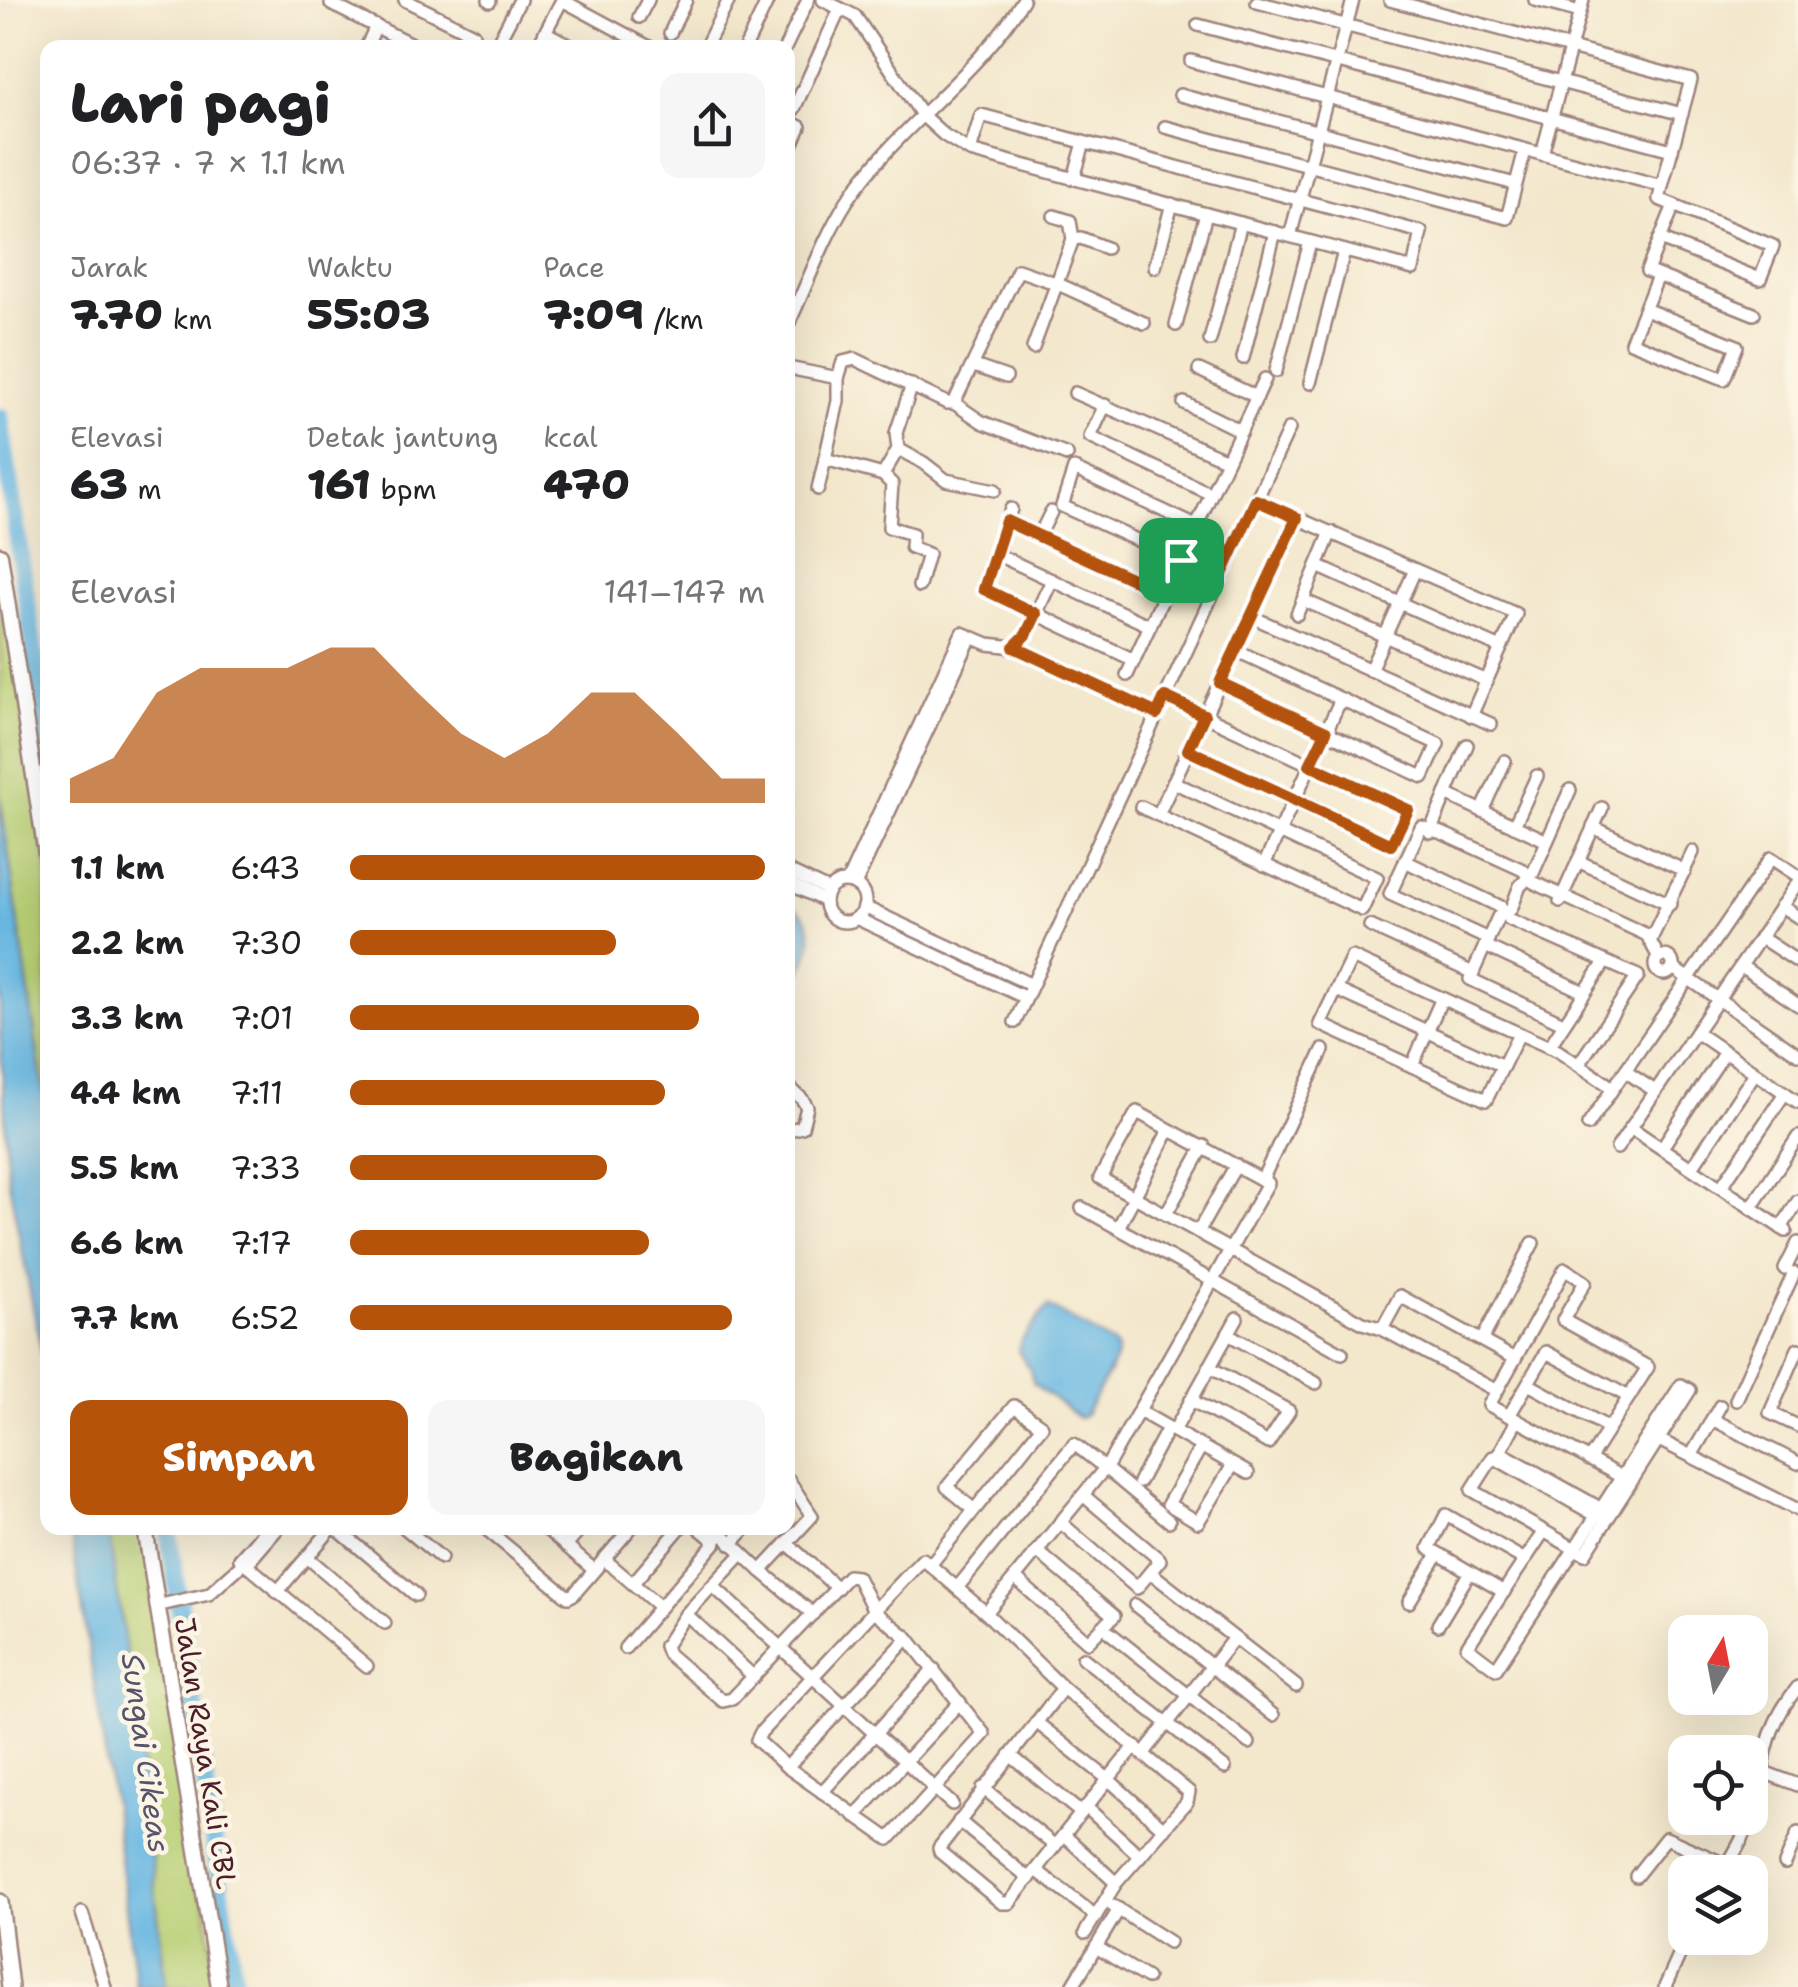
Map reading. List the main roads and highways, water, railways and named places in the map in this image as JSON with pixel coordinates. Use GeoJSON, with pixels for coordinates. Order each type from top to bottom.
{"type":"FeatureCollection","features":[{"type":"Feature","properties":{"kind":"highway"},"geometry":{"type":"LineString","coordinates":[[0,1902],[10,1987]]}},
{"type":"Feature","properties":{"kind":"main road"},"geometry":{"type":"LineString","coordinates":[[0,555],[40,815]]}},
{"type":"Feature","properties":{"kind":"main road","name":"Jalan Raya Kali CBL"},"geometry":{"type":"LineString","coordinates":[[146,1535],[219,1987]]}},
{"type":"Feature","properties":{"kind":"water"},"geometry":{"type":"Polygon","coordinates":[[[0,797],[40,1069],[40,1342],[8,1178],[0,1030],[0,797]]]}},
{"type":"Feature","properties":{"kind":"water"},"geometry":{"type":"Polygon","coordinates":[[[795,909],[811,930],[809,950],[796,982],[795,909]]]}},
{"type":"Feature","properties":{"kind":"water"},"geometry":{"type":"Polygon","coordinates":[[[1048,1306],[1117,1350],[1116,1359],[1084,1416],[1079,1418],[1033,1383],[1018,1351],[1021,1341],[1048,1306]]]}},
{"type":"Feature","properties":{"kind":"water"},"geometry":{"type":"Polygon","coordinates":[[[71,1535],[109,1535],[135,1712],[166,1987],[136,1987],[115,1819],[71,1535]]]}},
{"type":"Feature","properties":{"kind":"waterway"},"geometry":{"type":"LineString","coordinates":[[0,417],[40,691]]}},
{"type":"Feature","properties":{"kind":"waterway"},"geometry":{"type":"LineString","coordinates":[[169,1535],[235,1987]]}},
{"type":"Feature","properties":{"kind":"water label","name":"Sungai Cikeas"},"geometry":{"type":"Point","coordinates":[146,1753]}}]}
